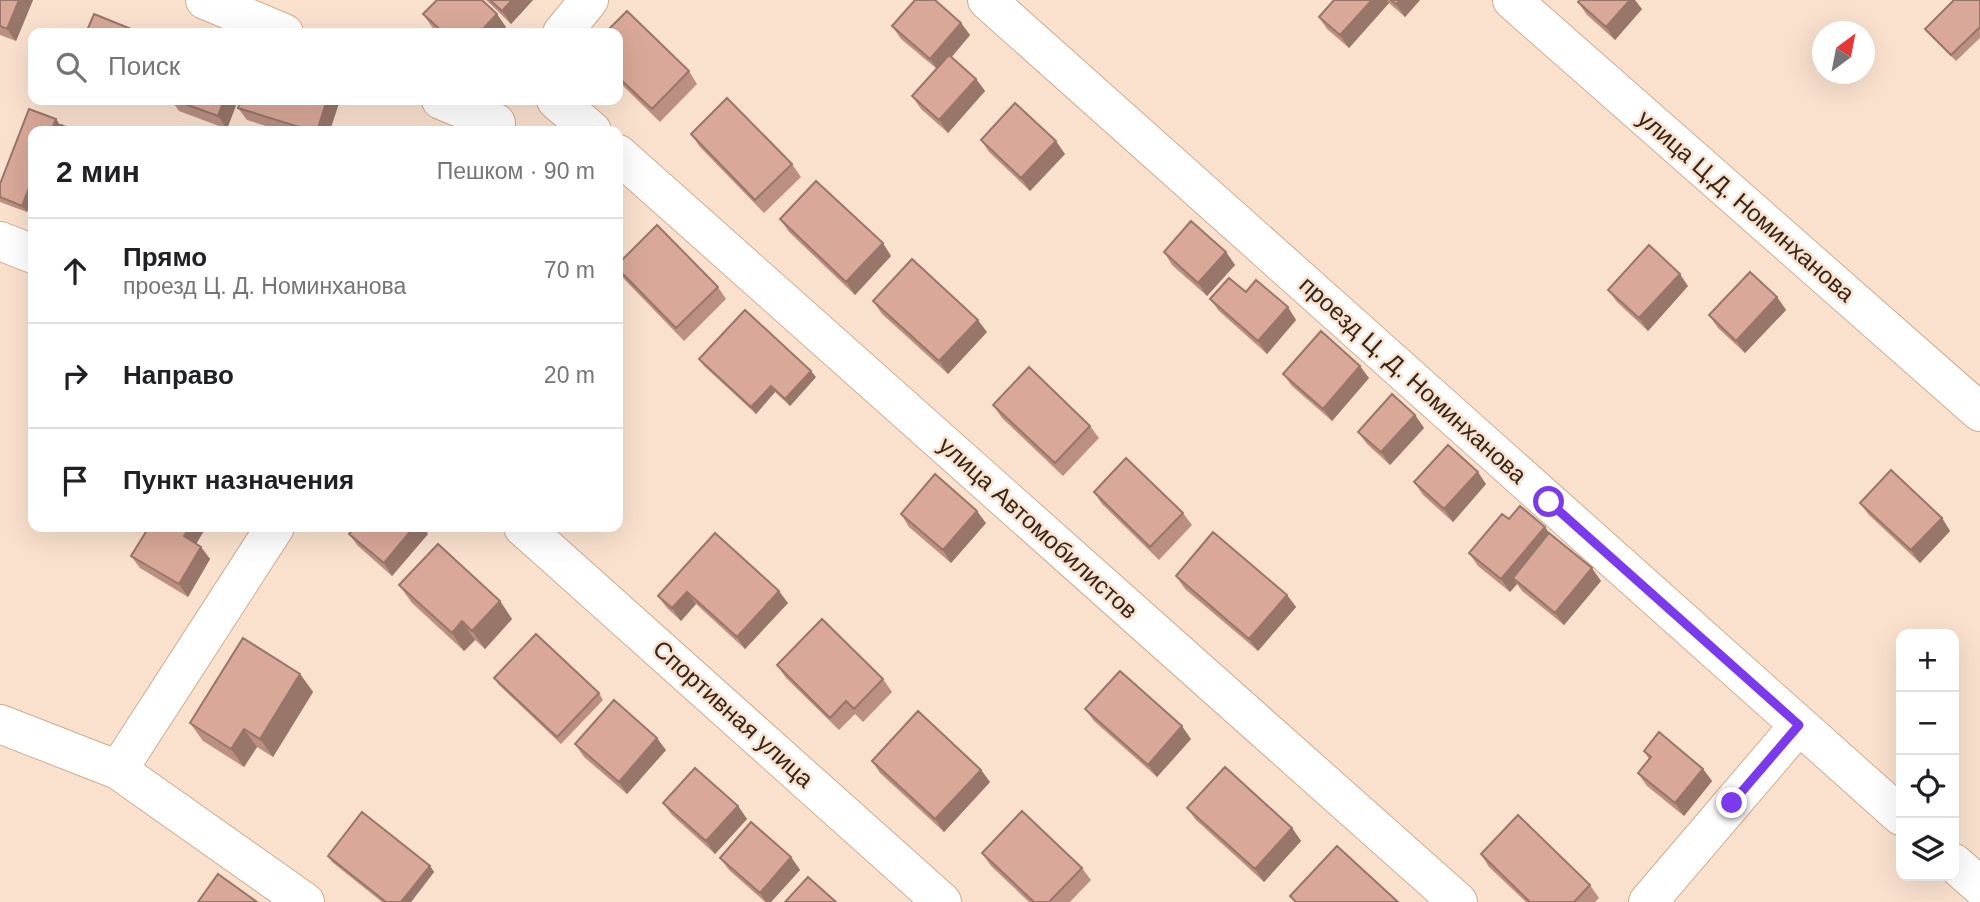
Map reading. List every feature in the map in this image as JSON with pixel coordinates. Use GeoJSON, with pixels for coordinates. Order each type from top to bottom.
{"type":"FeatureCollection","features":[{"type":"Feature","properties":{"kind":"street"},"geometry":{"type":"LineString","coordinates":[[205,0],[272,28]]}},
{"type":"Feature","properties":{"kind":"street"},"geometry":{"type":"LineString","coordinates":[[566,28],[589,0]]}},
{"type":"Feature","properties":{"kind":"street","name":"проезд Ц. Д. Номинханова"},"geometry":{"type":"LineString","coordinates":[[986,0],[1896,812]]}},
{"type":"Feature","properties":{"kind":"street","name":"улица Ц.Д. Номинханова"},"geometry":{"type":"LineString","coordinates":[[1512,0],[1980,412]]}},
{"type":"Feature","properties":{"kind":"street"},"geometry":{"type":"LineString","coordinates":[[457,105],[500,118]]}},
{"type":"Feature","properties":{"kind":"street"},"geometry":{"type":"LineString","coordinates":[[562,105],[586,126]]}},
{"type":"Feature","properties":{"kind":"street","name":"улица Автомобилистов"},"geometry":{"type":"LineString","coordinates":[[623,158],[1458,902]]}},
{"type":"Feature","properties":{"kind":"street"},"geometry":{"type":"LineString","coordinates":[[0,241],[28,252]]}},
{"type":"Feature","properties":{"kind":"street"},"geometry":{"type":"LineString","coordinates":[[118,770],[272,532]]}},
{"type":"Feature","properties":{"kind":"street","name":"Спортивная улица"},"geometry":{"type":"LineString","coordinates":[[529,532],[942,902]]}},
{"type":"Feature","properties":{"kind":"street"},"geometry":{"type":"LineString","coordinates":[[0,723],[118,770],[305,902]]}},
{"type":"Feature","properties":{"kind":"street"},"geometry":{"type":"LineString","coordinates":[[1648,902],[1799,725]]}},
{"type":"Feature","properties":{"kind":"street"},"geometry":{"type":"LineString","coordinates":[[1959,867],[1980,886]]}},
{"type":"Feature","properties":{"kind":"building"},"geometry":{"type":"Polygon","coordinates":[[[0,0],[19,0],[7,29],[0,26],[0,0]]]}},
{"type":"Feature","properties":{"kind":"building"},"geometry":{"type":"Polygon","coordinates":[[[437,0],[482,0],[497,14],[484,28],[438,28],[423,14],[437,0]]]}},
{"type":"Feature","properties":{"kind":"building"},"geometry":{"type":"Polygon","coordinates":[[[490,0],[512,0],[502,11],[490,0]]]}},
{"type":"Feature","properties":{"kind":"building"},"geometry":{"type":"Polygon","coordinates":[[[915,0],[935,0],[961,23],[930,59],[892,26],[915,0]]]}},
{"type":"Feature","properties":{"kind":"building"},"geometry":{"type":"Polygon","coordinates":[[[1334,0],[1372,0],[1340,35],[1319,17],[1334,0]]]}},
{"type":"Feature","properties":{"kind":"building"},"geometry":{"type":"Polygon","coordinates":[[[1630,0],[1606,27],[1578,2],[1630,0]]]}},
{"type":"Feature","properties":{"kind":"building"},"geometry":{"type":"Polygon","coordinates":[[[1954,0],[1980,0],[1980,27],[1951,55],[1925,29],[1954,0]]]}},
{"type":"Feature","properties":{"kind":"building"},"geometry":{"type":"Polygon","coordinates":[[[627,11],[689,71],[652,109],[623,82],[623,28],[610,28],[627,11]]]}},
{"type":"Feature","properties":{"kind":"building"},"geometry":{"type":"Polygon","coordinates":[[[94,14],[129,28],[88,28],[94,14]]]}},
{"type":"Feature","properties":{"kind":"building"},"geometry":{"type":"Polygon","coordinates":[[[949,55],[976,79],[939,120],[912,96],[949,55]]]}},
{"type":"Feature","properties":{"kind":"building"},"geometry":{"type":"Polygon","coordinates":[[[727,98],[792,164],[755,200],[691,134],[727,98]]]}},
{"type":"Feature","properties":{"kind":"building"},"geometry":{"type":"Polygon","coordinates":[[[1015,103],[1056,141],[1021,178],[981,140],[1015,103]]]}},
{"type":"Feature","properties":{"kind":"building"},"geometry":{"type":"Polygon","coordinates":[[[188,105],[222,105],[218,116],[188,105]]]}},
{"type":"Feature","properties":{"kind":"building"},"geometry":{"type":"Polygon","coordinates":[[[239,105],[325,105],[319,126],[296,126],[238,108],[239,105]]]}},
{"type":"Feature","properties":{"kind":"building"},"geometry":{"type":"Polygon","coordinates":[[[29,109],[56,119],[53,126],[28,126],[28,190],[22,206],[0,197],[0,184],[29,109]]]}},
{"type":"Feature","properties":{"kind":"building"},"geometry":{"type":"Polygon","coordinates":[[[816,181],[883,243],[846,282],[780,219],[816,181]]]}},
{"type":"Feature","properties":{"kind":"building"},"geometry":{"type":"Polygon","coordinates":[[[1191,221],[1226,252],[1198,283],[1164,252],[1191,221]]]}},
{"type":"Feature","properties":{"kind":"building"},"geometry":{"type":"Polygon","coordinates":[[[657,225],[718,287],[676,328],[623,274],[623,259],[657,225]]]}},
{"type":"Feature","properties":{"kind":"building"},"geometry":{"type":"Polygon","coordinates":[[[1649,245],[1680,274],[1639,318],[1608,290],[1649,245]]]}},
{"type":"Feature","properties":{"kind":"building"},"geometry":{"type":"Polygon","coordinates":[[[912,259],[978,320],[939,361],[873,301],[912,259]]]}},
{"type":"Feature","properties":{"kind":"building"},"geometry":{"type":"Polygon","coordinates":[[[1750,272],[1777,297],[1736,341],[1709,315],[1750,272]]]}},
{"type":"Feature","properties":{"kind":"building"},"geometry":{"type":"Polygon","coordinates":[[[1229,278],[1246,292],[1256,280],[1288,307],[1258,341],[1210,299],[1229,278]]]}},
{"type":"Feature","properties":{"kind":"building"},"geometry":{"type":"Polygon","coordinates":[[[745,310],[811,371],[785,399],[771,386],[751,407],[699,359],[745,310]]]}},
{"type":"Feature","properties":{"kind":"building"},"geometry":{"type":"Polygon","coordinates":[[[1321,331],[1360,366],[1323,409],[1283,374],[1321,331]]]}},
{"type":"Feature","properties":{"kind":"building"},"geometry":{"type":"Polygon","coordinates":[[[1029,367],[1090,426],[1055,463],[993,405],[1029,367]]]}},
{"type":"Feature","properties":{"kind":"building"},"geometry":{"type":"Polygon","coordinates":[[[1392,394],[1415,415],[1381,452],[1358,432],[1392,394]]]}},
{"type":"Feature","properties":{"kind":"building"},"geometry":{"type":"Polygon","coordinates":[[[1448,445],[1478,472],[1444,509],[1414,482],[1448,445]]]}},
{"type":"Feature","properties":{"kind":"building"},"geometry":{"type":"Polygon","coordinates":[[[1126,458],[1183,513],[1150,547],[1094,492],[1126,458]]]}},
{"type":"Feature","properties":{"kind":"building"},"geometry":{"type":"Polygon","coordinates":[[[1891,470],[1942,518],[1911,550],[1860,503],[1891,470]]]}},
{"type":"Feature","properties":{"kind":"building"},"geometry":{"type":"Polygon","coordinates":[[[935,474],[977,511],[943,550],[901,514],[935,474]]]}},
{"type":"Feature","properties":{"kind":"building"},"geometry":{"type":"Polygon","coordinates":[[[1520,506],[1545,527],[1501,579],[1469,553],[1502,514],[1509,519],[1520,506]]]}},
{"type":"Feature","properties":{"kind":"building"},"geometry":{"type":"Polygon","coordinates":[[[146,532],[187,532],[184,536],[201,547],[179,584],[131,556],[146,532]]]}},
{"type":"Feature","properties":{"kind":"building"},"geometry":{"type":"Polygon","coordinates":[[[351,532],[410,532],[384,563],[349,534],[351,532]]]}},
{"type":"Feature","properties":{"kind":"building"},"geometry":{"type":"Polygon","coordinates":[[[1213,532],[1287,595],[1249,639],[1176,576],[1213,532]]]}},
{"type":"Feature","properties":{"kind":"building"},"geometry":{"type":"Polygon","coordinates":[[[715,533],[779,591],[737,637],[687,592],[672,608],[658,596],[715,533]]]}},
{"type":"Feature","properties":{"kind":"building"},"geometry":{"type":"Polygon","coordinates":[[[1549,533],[1592,568],[1555,613],[1513,578],[1549,533]]]}},
{"type":"Feature","properties":{"kind":"building"},"geometry":{"type":"Polygon","coordinates":[[[438,544],[500,601],[472,631],[462,621],[452,633],[399,585],[438,544]]]}},
{"type":"Feature","properties":{"kind":"building"},"geometry":{"type":"Polygon","coordinates":[[[822,619],[883,679],[854,709],[846,701],[830,718],[777,665],[822,619]]]}},
{"type":"Feature","properties":{"kind":"building"},"geometry":{"type":"Polygon","coordinates":[[[536,634],[599,693],[557,737],[494,678],[536,634]]]}},
{"type":"Feature","properties":{"kind":"building"},"geometry":{"type":"Polygon","coordinates":[[[243,638],[300,674],[260,739],[244,729],[231,749],[190,723],[243,638]]]}},
{"type":"Feature","properties":{"kind":"building"},"geometry":{"type":"Polygon","coordinates":[[[1120,671],[1182,726],[1148,765],[1085,709],[1120,671]]]}},
{"type":"Feature","properties":{"kind":"building"},"geometry":{"type":"Polygon","coordinates":[[[614,700],[657,738],[619,782],[575,744],[614,700]]]}},
{"type":"Feature","properties":{"kind":"building"},"geometry":{"type":"Polygon","coordinates":[[[918,711],[981,770],[935,819],[872,761],[918,711]]]}},
{"type":"Feature","properties":{"kind":"building"},"geometry":{"type":"Polygon","coordinates":[[[1659,732],[1703,769],[1675,803],[1638,773],[1651,757],[1644,751],[1659,732]]]}},
{"type":"Feature","properties":{"kind":"building"},"geometry":{"type":"Polygon","coordinates":[[[1225,767],[1292,828],[1255,869],[1187,808],[1225,767]]]}},
{"type":"Feature","properties":{"kind":"building"},"geometry":{"type":"Polygon","coordinates":[[[695,768],[738,806],[706,841],[663,803],[695,768]]]}},
{"type":"Feature","properties":{"kind":"building"},"geometry":{"type":"Polygon","coordinates":[[[1022,811],[1082,868],[1049,902],[1034,902],[982,853],[1022,811]]]}},
{"type":"Feature","properties":{"kind":"building"},"geometry":{"type":"Polygon","coordinates":[[[362,812],[430,866],[401,902],[386,902],[328,856],[362,812]]]}},
{"type":"Feature","properties":{"kind":"building"},"geometry":{"type":"Polygon","coordinates":[[[1518,815],[1590,885],[1574,902],[1530,902],[1481,854],[1518,815]]]}},
{"type":"Feature","properties":{"kind":"building"},"geometry":{"type":"Polygon","coordinates":[[[751,822],[791,857],[760,893],[720,858],[751,822]]]}},
{"type":"Feature","properties":{"kind":"building"},"geometry":{"type":"Polygon","coordinates":[[[1337,846],[1398,902],[1296,902],[1290,896],[1337,846]]]}},
{"type":"Feature","properties":{"kind":"building"},"geometry":{"type":"Polygon","coordinates":[[[218,874],[257,902],[198,902],[218,874]]]}},
{"type":"Feature","properties":{"kind":"building"},"geometry":{"type":"Polygon","coordinates":[[[808,877],[836,902],[785,902],[808,877]]]}},
{"type":"Feature","properties":{"kind":"route"},"geometry":{"type":"LineString","coordinates":[[1549,502],[1799,725],[1732,803]]}}]}
